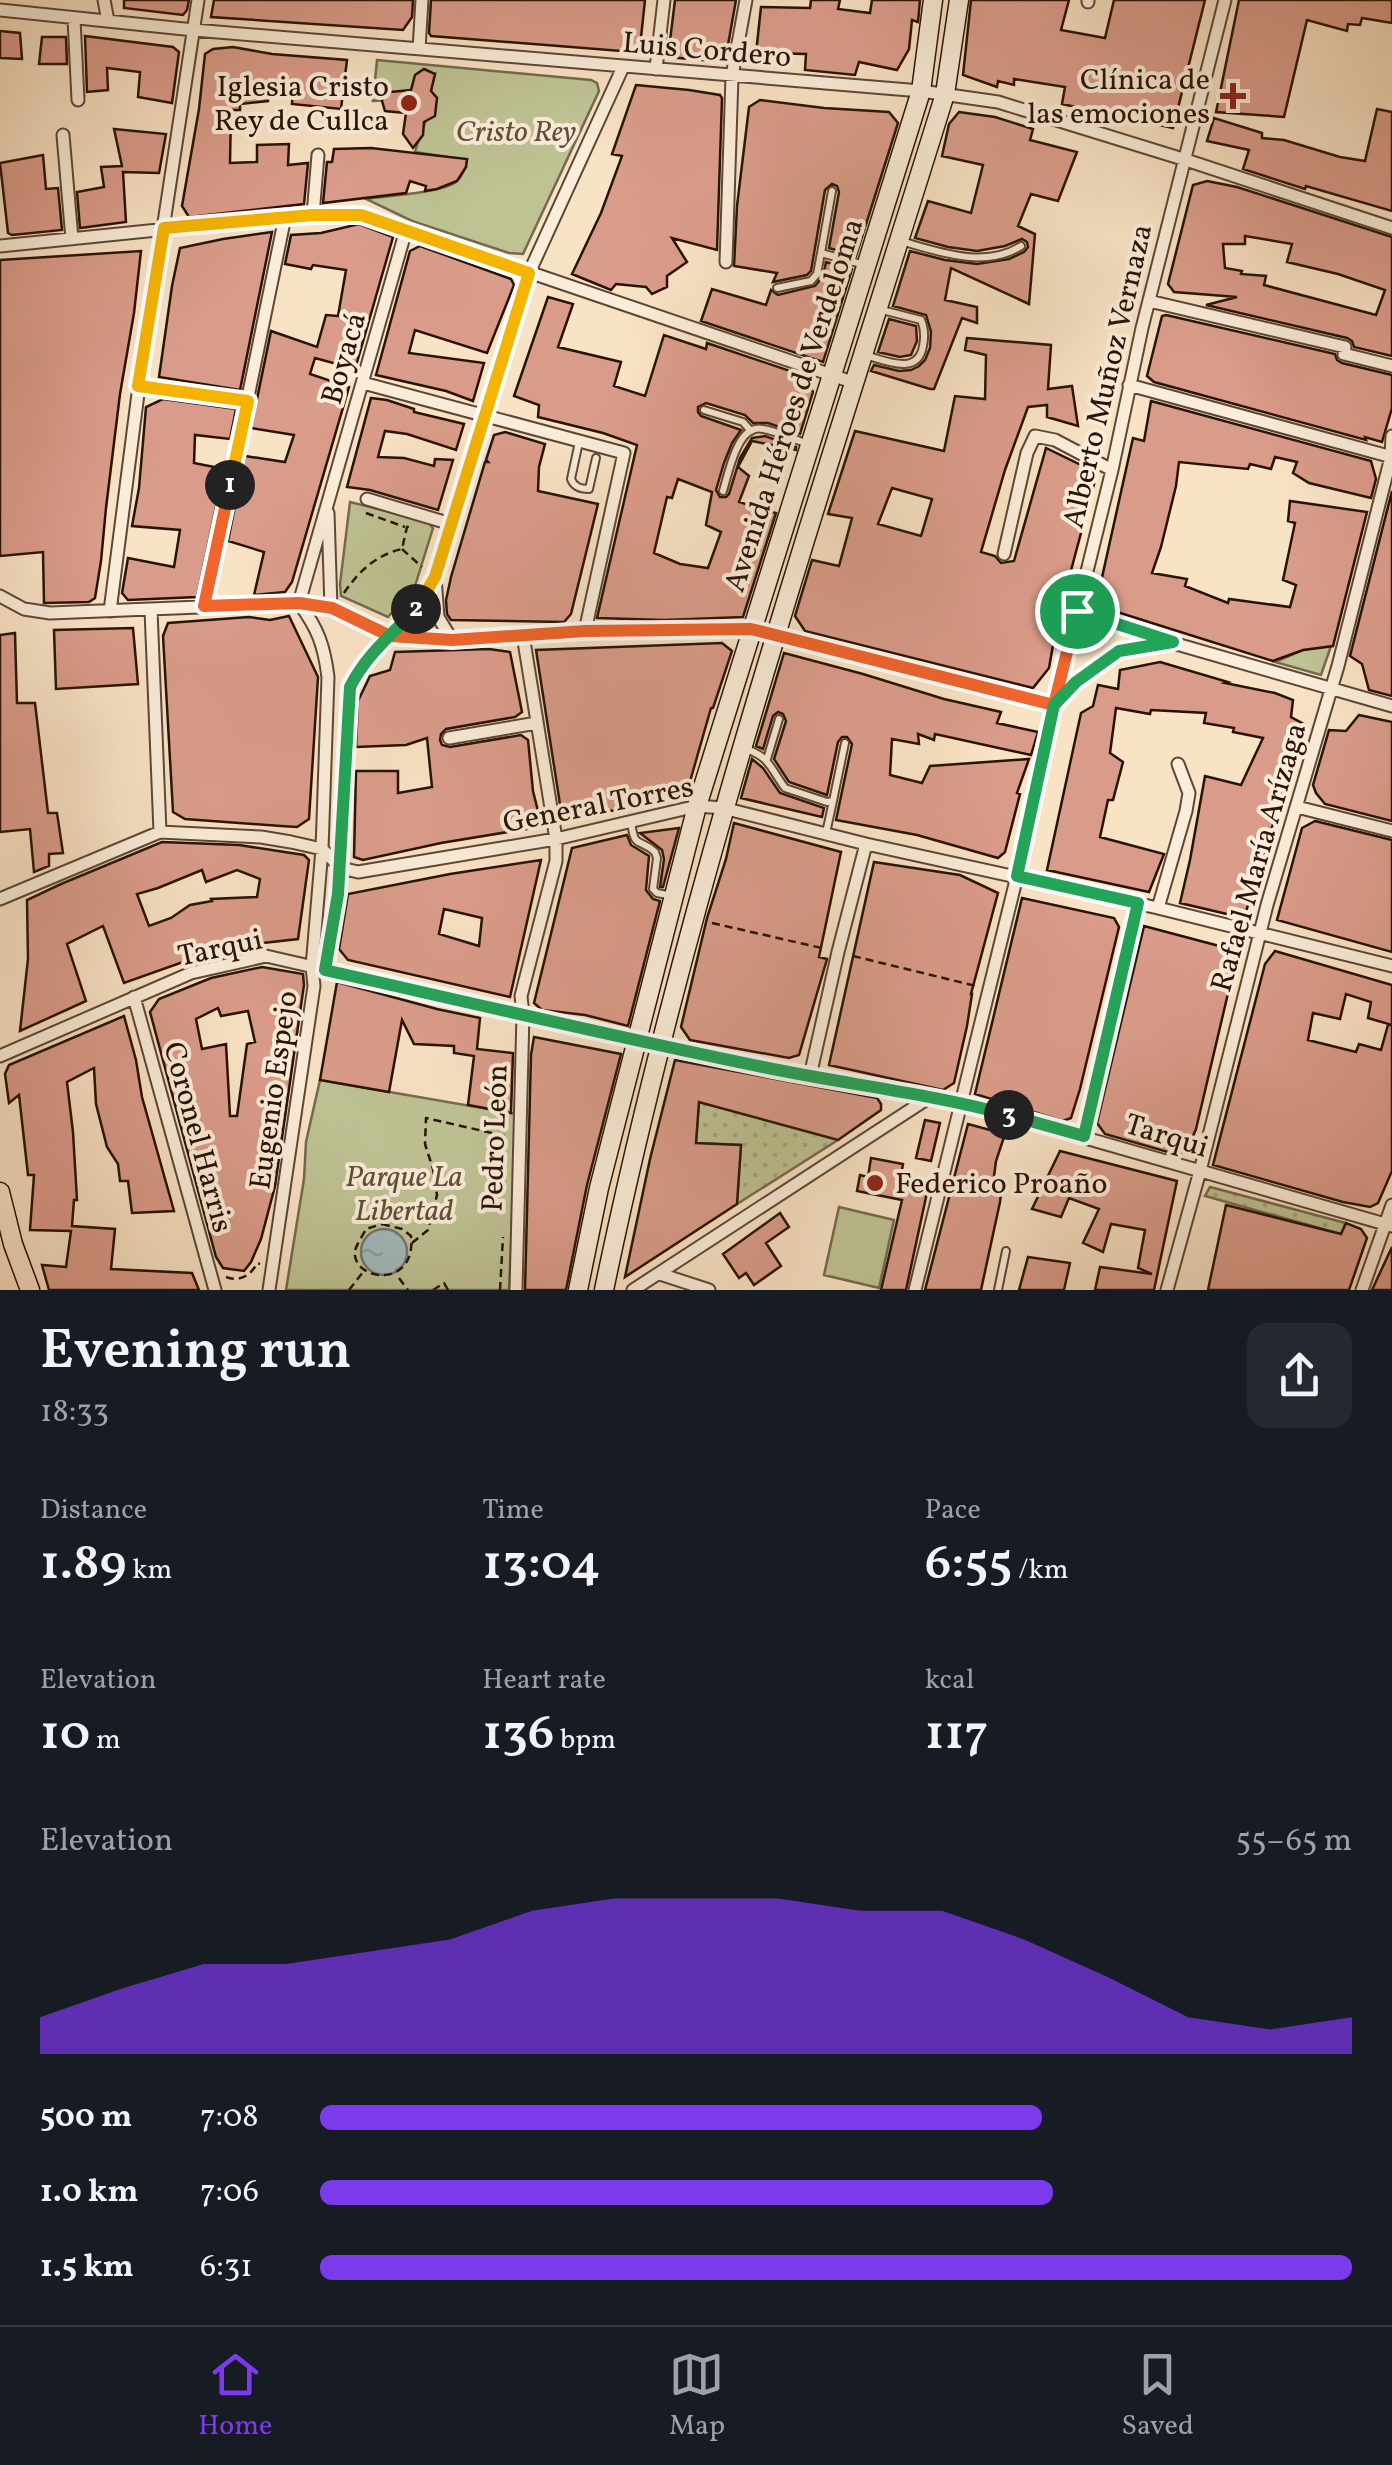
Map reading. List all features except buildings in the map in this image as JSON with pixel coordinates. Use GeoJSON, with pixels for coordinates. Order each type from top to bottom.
{"type":"FeatureCollection","features":[{"type":"Feature","properties":{"kind":"main road","name":"Avenida Héroes de Verdeloma"},"geometry":{"type":"LineString","coordinates":[[578,1290],[599,1188],[697,806],[920,91],[933,0]]}},
{"type":"Feature","properties":{"kind":"main road","name":"Avenida Héroes de Verdeloma"},"geometry":{"type":"LineString","coordinates":[[604,1290],[625,1189],[724,808],[946,94],[959,0]]}},
{"type":"Feature","properties":{"kind":"main road"},"geometry":{"type":"LineString","coordinates":[[0,1192],[30,1290]]}},
{"type":"Feature","properties":{"kind":"street"},"geometry":{"type":"LineString","coordinates":[[104,0],[108,21]]}},
{"type":"Feature","properties":{"kind":"street"},"geometry":{"type":"LineString","coordinates":[[110,611],[138,386],[198,0]]}},
{"type":"Feature","properties":{"kind":"street"},"geometry":{"type":"LineString","coordinates":[[419,49],[422,0]]}},
{"type":"Feature","properties":{"kind":"street"},"geometry":{"type":"LineString","coordinates":[[656,69],[664,0]]}},
{"type":"Feature","properties":{"kind":"street"},"geometry":{"type":"LineString","coordinates":[[726,262],[732,76],[746,0]]}},
{"type":"Feature","properties":{"kind":"street","name":"Alberto Muñoz Vernaza"},"geometry":{"type":"LineString","coordinates":[[914,1290],[1017,876],[1129,385],[1224,0]]}},
{"type":"Feature","properties":{"kind":"street","name":"Luis Cordero"},"geometry":{"type":"LineString","coordinates":[[0,10],[920,91],[998,102],[1392,228]]}},
{"type":"Feature","properties":{"kind":"street"},"geometry":{"type":"LineString","coordinates":[[74,18],[78,100]]}},
{"type":"Feature","properties":{"kind":"street","name":"Eugenio Espejo"},"geometry":{"type":"LineString","coordinates":[[269,1290],[314,986],[331,942],[341,868],[350,687],[375,648],[415,610],[435,577],[529,273],[623,67]]}},
{"type":"Feature","properties":{"kind":"street"},"geometry":{"type":"LineString","coordinates":[[63,135],[72,238]]}},
{"type":"Feature","properties":{"kind":"street"},"geometry":{"type":"LineString","coordinates":[[313,215],[318,155]]}},
{"type":"Feature","properties":{"kind":"street"},"geometry":{"type":"LineString","coordinates":[[0,246],[285,217],[361,215],[856,383]]}},
{"type":"Feature","properties":{"kind":"street"},"geometry":{"type":"LineString","coordinates":[[204,606],[285,217]]}},
{"type":"Feature","properties":{"kind":"street","name":"Boyacá"},"geometry":{"type":"LineString","coordinates":[[299,603],[406,230]]}},
{"type":"Feature","properties":{"kind":"street"},"geometry":{"type":"LineString","coordinates":[[1149,301],[1344,347],[1344,354],[1392,366]]}},
{"type":"Feature","properties":{"kind":"street"},"geometry":{"type":"LineString","coordinates":[[362,383],[624,453],[585,631]]}},
{"type":"Feature","properties":{"kind":"street"},"geometry":{"type":"LineString","coordinates":[[1129,385],[1392,457]]}},
{"type":"Feature","properties":{"kind":"street"},"geometry":{"type":"LineString","coordinates":[[138,386],[248,401]]}},
{"type":"Feature","properties":{"kind":"street"},"geometry":{"type":"LineString","coordinates":[[1004,554],[1027,452],[1035,436],[1054,440],[1112,470]]}},
{"type":"Feature","properties":{"kind":"street","name":"Rafael María Arízaga"},"geometry":{"type":"LineString","coordinates":[[1167,1290],[1260,932],[1332,688],[1392,457],[1392,436]]}},
{"type":"Feature","properties":{"kind":"street","name":"Boyacá"},"geometry":{"type":"LineString","coordinates":[[328,499],[332,608]]}},
{"type":"Feature","properties":{"kind":"street"},"geometry":{"type":"LineString","coordinates":[[367,499],[451,524]]}},
{"type":"Feature","properties":{"kind":"street","name":"Eugenio Espejo"},"geometry":{"type":"LineString","coordinates":[[435,577],[438,617],[452,640]]}},
{"type":"Feature","properties":{"kind":"street"},"geometry":{"type":"LineString","coordinates":[[0,596],[35,612],[299,603],[332,608],[390,636],[452,640],[585,631],[751,629],[1054,705],[1076,682],[1119,651],[1173,642]]}},
{"type":"Feature","properties":{"kind":"street","name":"Eugenio Espejo"},"geometry":{"type":"LineString","coordinates":[[299,603],[315,624],[328,676],[319,968]]}},
{"type":"Feature","properties":{"kind":"street"},"geometry":{"type":"LineString","coordinates":[[151,610],[160,832]]}},
{"type":"Feature","properties":{"kind":"street"},"geometry":{"type":"LineString","coordinates":[[1077,611],[1392,706]]}},
{"type":"Feature","properties":{"kind":"street","name":"Pedro León"},"geometry":{"type":"LineString","coordinates":[[516,1290],[521,996],[556,862],[556,839],[523,635]]}},
{"type":"Feature","properties":{"kind":"street"},"geometry":{"type":"LineString","coordinates":[[449,738],[537,724]]}},
{"type":"Feature","properties":{"kind":"street"},"geometry":{"type":"LineString","coordinates":[[1158,908],[1189,793],[1178,764]]}},
{"type":"Feature","properties":{"kind":"street","name":"General Torres"},"geometry":{"type":"LineString","coordinates":[[341,868],[358,872],[556,839],[697,806],[724,808],[1392,966]]}},
{"type":"Feature","properties":{"kind":"street"},"geometry":{"type":"LineString","coordinates":[[1297,807],[1392,831]]}},
{"type":"Feature","properties":{"kind":"street"},"geometry":{"type":"LineString","coordinates":[[0,899],[160,832],[261,837],[322,849],[341,868]]}},
{"type":"Feature","properties":{"kind":"street"},"geometry":{"type":"LineString","coordinates":[[810,1076],[866,844]]}},
{"type":"Feature","properties":{"kind":"street"},"geometry":{"type":"LineString","coordinates":[[1084,1136],[1138,903]]}},
{"type":"Feature","properties":{"kind":"street","name":"Tarqui"},"geometry":{"type":"LineString","coordinates":[[0,1056],[192,973],[266,956],[636,1041],[960,1102],[1389,1225]]}},
{"type":"Feature","properties":{"kind":"street","name":"Coronel Harris"},"geometry":{"type":"LineString","coordinates":[[134,997],[215,1290]]}},
{"type":"Feature","properties":{"kind":"street"},"geometry":{"type":"LineString","coordinates":[[633,1290],[928,1098]]}},
{"type":"Feature","properties":{"kind":"street"},"geometry":{"type":"LineString","coordinates":[[1362,1290],[1389,1225],[1392,1205]]}},
{"type":"Feature","properties":{"kind":"street"},"geometry":{"type":"LineString","coordinates":[[660,1274],[709,1290]]}},
{"type":"Feature","properties":{"kind":"lane"},"geometry":{"type":"LineString","coordinates":[[778,288],[811,281],[817,274],[832,191]]}},
{"type":"Feature","properties":{"kind":"lane"},"geometry":{"type":"LineString","coordinates":[[900,240],[956,256],[984,258],[1010,253],[1021,246]]}},
{"type":"Feature","properties":{"kind":"lane"},"geometry":{"type":"LineString","coordinates":[[822,253],[866,266]]}},
{"type":"Feature","properties":{"kind":"lane"},"geometry":{"type":"LineString","coordinates":[[864,355],[913,364],[920,358],[924,345],[925,327],[921,320],[878,309]]}},
{"type":"Feature","properties":{"kind":"lane"},"geometry":{"type":"LineString","coordinates":[[704,410],[742,422],[751,431]]}},
{"type":"Feature","properties":{"kind":"lane"},"geometry":{"type":"LineString","coordinates":[[723,491],[738,444],[756,428],[810,444]]}},
{"type":"Feature","properties":{"kind":"lane"},"geometry":{"type":"LineString","coordinates":[[580,440],[572,479],[578,488],[588,490],[596,458]]}},
{"type":"Feature","properties":{"kind":"lane"},"geometry":{"type":"LineString","coordinates":[[767,759],[779,719]]}},
{"type":"Feature","properties":{"kind":"lane"},"geometry":{"type":"LineString","coordinates":[[826,834],[846,743]]}},
{"type":"Feature","properties":{"kind":"lane"},"geometry":{"type":"LineString","coordinates":[[742,748],[767,759],[785,788],[816,800],[833,800]]}},
{"type":"Feature","properties":{"kind":"lane"},"geometry":{"type":"LineString","coordinates":[[631,820],[633,838],[655,852],[657,858],[653,889],[674,896]]}},
{"type":"Feature","properties":{"kind":"lane"},"geometry":{"type":"LineString","coordinates":[[998,1290],[1006,1251]]}},
{"type":"Feature","properties":{"kind":"path"},"geometry":{"type":"LineString","coordinates":[[402,549],[407,527],[417,524]]}},
{"type":"Feature","properties":{"kind":"path"},"geometry":{"type":"LineString","coordinates":[[332,608],[356,576],[383,554],[402,549]]}},
{"type":"Feature","properties":{"kind":"path"},"geometry":{"type":"LineString","coordinates":[[402,549],[422,566]]}},
{"type":"Feature","properties":{"kind":"path"},"geometry":{"type":"LineString","coordinates":[[412,1243],[428,1230],[437,1195],[425,1144],[426,1118],[505,1136],[506,1152]]}},
{"type":"Feature","properties":{"kind":"path"},"geometry":{"type":"LineString","coordinates":[[393,1225],[411,1236],[412,1243],[408,1268],[398,1276],[372,1278],[358,1265],[355,1250],[366,1229],[393,1225]]}},
{"type":"Feature","properties":{"kind":"path"},"geometry":{"type":"LineString","coordinates":[[500,1290],[504,1227]]}},
{"type":"Feature","properties":{"kind":"path"},"geometry":{"type":"LineString","coordinates":[[208,1266],[233,1279],[247,1276],[257,1263],[274,1265]]}},
{"type":"Feature","properties":{"kind":"path"},"geometry":{"type":"LineString","coordinates":[[349,1290],[364,1271]]}},
{"type":"Feature","properties":{"kind":"path"},"geometry":{"type":"LineString","coordinates":[[398,1276],[408,1290]]}},
{"type":"Feature","properties":{"kind":"path"},"geometry":{"type":"LineString","coordinates":[[433,1290],[444,1283],[448,1290]]}},
{"type":"Feature","properties":{"kind":"green space","name":"Cristo Rey"},"geometry":{"type":"Polygon","coordinates":[[[377,60],[597,83],[599,91],[523,254],[509,253],[412,221],[366,199],[449,186],[460,177],[467,160],[415,152],[437,98],[431,91],[435,74],[398,96],[373,101],[377,60]]]}},
{"type":"Feature","properties":{"kind":"green space"},"geometry":{"type":"Polygon","coordinates":[[[350,502],[427,521],[433,528],[415,586],[388,617],[341,596],[350,502]]]}},
{"type":"Feature","properties":{"kind":"green space"},"geometry":{"type":"Polygon","coordinates":[[[1331,646],[1321,675],[1275,662],[1303,650],[1331,646]]]}},
{"type":"Feature","properties":{"kind":"green space","name":"Parque La Libertad"},"geometry":{"type":"Polygon","coordinates":[[[320,1080],[517,1114],[509,1290],[286,1290],[306,1142],[320,1080]]]}},
{"type":"Feature","properties":{"kind":"green space"},"geometry":{"type":"Polygon","coordinates":[[[699,1102],[838,1140],[737,1204],[741,1145],[696,1143],[699,1102]]]}},
{"type":"Feature","properties":{"kind":"green space"},"geometry":{"type":"Polygon","coordinates":[[[1210,1187],[1346,1223],[1341,1234],[1205,1196],[1210,1187]]]}},
{"type":"Feature","properties":{"kind":"green space"},"geometry":{"type":"Polygon","coordinates":[[[839,1207],[894,1220],[879,1288],[824,1275],[839,1207]]]}},
{"type":"Feature","properties":{"kind":"water"},"geometry":{"type":"Polygon","coordinates":[[[384,1229],[400,1236],[407,1252],[400,1268],[384,1275],[368,1268],[361,1252],[368,1236],[384,1229]]]}},
{"type":"Feature","properties":{"kind":"place","name":"Clínica de las emociones"},"geometry":{"type":"Point","coordinates":[1233,96]}},
{"type":"Feature","properties":{"kind":"place","name":"Iglesia Cristo Rey de Cullca"},"geometry":{"type":"Point","coordinates":[409,103]}},
{"type":"Feature","properties":{"kind":"place","name":"Federico Proaño"},"geometry":{"type":"Point","coordinates":[875,1183]}},
{"type":"Feature","properties":{"kind":"route"},"geometry":{"type":"LineString","coordinates":[[1077,611],[1054,705],[751,629],[585,631],[452,640],[390,636],[332,608],[299,603],[204,606],[248,401],[138,386],[164,228],[313,215],[361,215],[529,273],[435,577],[415,610],[390,636],[375,648],[358,669],[350,687],[341,868],[325,970],[636,1041],[960,1102],[1084,1136],[1138,903],[1017,876],[1054,705],[1076,682],[1119,651],[1173,642],[1077,611]]}}]}
